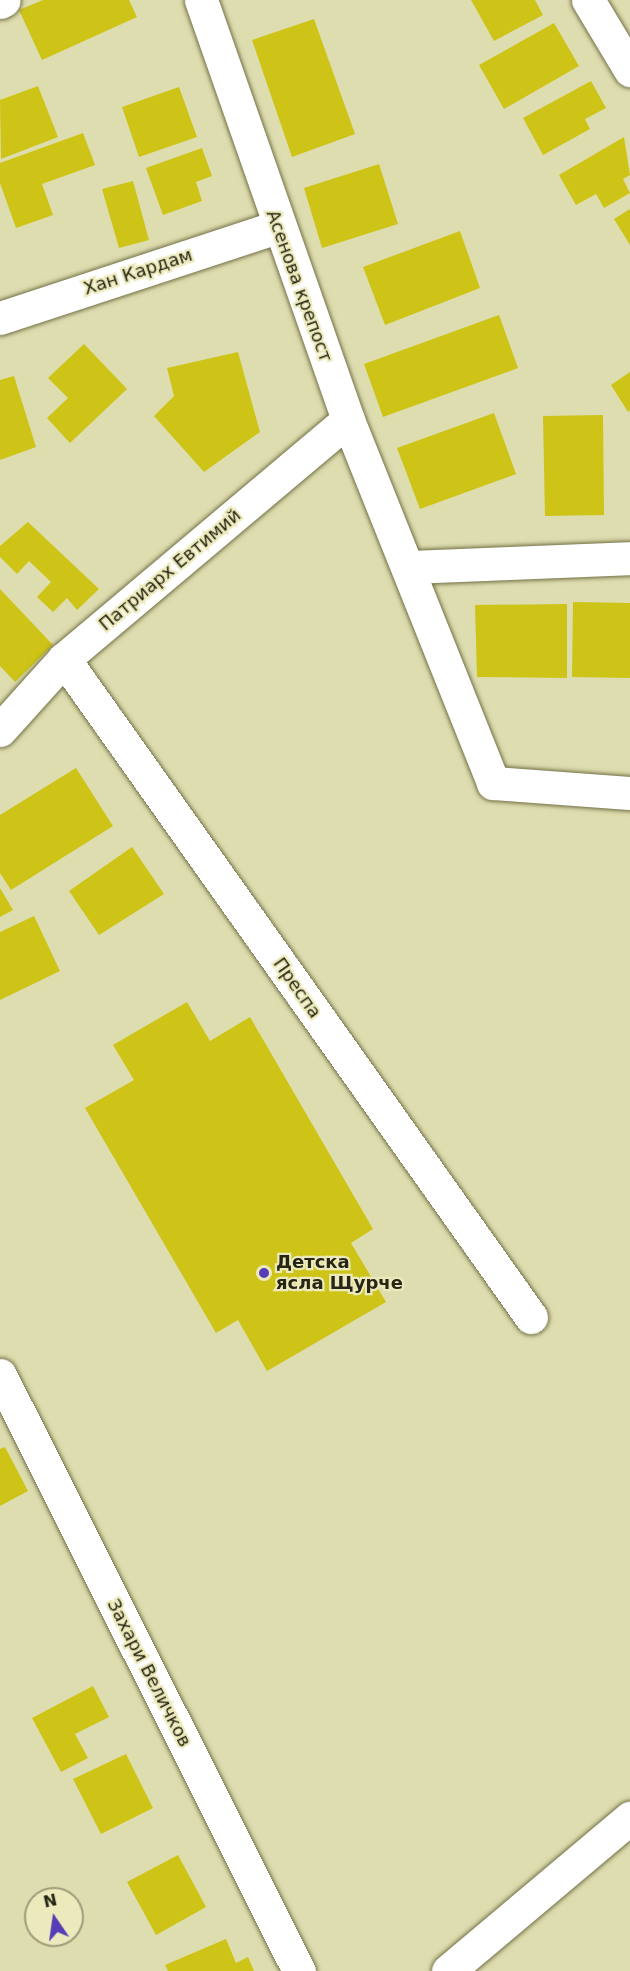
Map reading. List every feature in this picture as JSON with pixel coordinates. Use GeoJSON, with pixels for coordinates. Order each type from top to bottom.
{"type":"FeatureCollection","features":[{"type":"Feature","properties":{"kind":"street","name":"Асенова крепост"},"geometry":{"type":"LineString","coordinates":[[201,0],[276,226],[348,420],[493,783],[630,793]]}},
{"type":"Feature","properties":{"kind":"street"},"geometry":{"type":"LineString","coordinates":[[588,0],[630,70]]}},
{"type":"Feature","properties":{"kind":"street","name":"Хан Кардам"},"geometry":{"type":"LineString","coordinates":[[0,318],[276,226]]}},
{"type":"Feature","properties":{"kind":"street","name":"Патриарх Евтимий"},"geometry":{"type":"LineString","coordinates":[[0,730],[64,659],[348,420]]}},
{"type":"Feature","properties":{"kind":"street"},"geometry":{"type":"LineString","coordinates":[[408,567],[630,558]]}},
{"type":"Feature","properties":{"kind":"street","name":"Преспа"},"geometry":{"type":"LineString","coordinates":[[64,659],[531,1317]]}},
{"type":"Feature","properties":{"kind":"street","name":"Захари Величков"},"geometry":{"type":"LineString","coordinates":[[0,1375],[299,1971]]}},
{"type":"Feature","properties":{"kind":"street"},"geometry":{"type":"LineString","coordinates":[[448,1971],[630,1818]]}},
{"type":"Feature","properties":{"kind":"building"},"geometry":{"type":"Polygon","coordinates":[[[43,0],[129,0],[137,17],[42,60],[19,10],[43,0]]]}},
{"type":"Feature","properties":{"kind":"building"},"geometry":{"type":"Polygon","coordinates":[[[471,0],[535,0],[543,15],[494,41],[471,0]]]}},
{"type":"Feature","properties":{"kind":"building"},"geometry":{"type":"Polygon","coordinates":[[[314,19],[355,134],[292,157],[252,40],[314,19]]]}},
{"type":"Feature","properties":{"kind":"building"},"geometry":{"type":"Polygon","coordinates":[[[554,23],[579,66],[504,109],[479,65],[554,23]]]}},
{"type":"Feature","properties":{"kind":"building"},"geometry":{"type":"Polygon","coordinates":[[[591,81],[606,108],[585,119],[590,129],[543,155],[523,118],[591,81]]]}},
{"type":"Feature","properties":{"kind":"building"},"geometry":{"type":"Polygon","coordinates":[[[38,86],[58,137],[1,159],[0,100],[38,86]]]}},
{"type":"Feature","properties":{"kind":"building"},"geometry":{"type":"Polygon","coordinates":[[[179,87],[197,137],[139,157],[122,107],[179,87]]]}},
{"type":"Feature","properties":{"kind":"building"},"geometry":{"type":"Polygon","coordinates":[[[83,133],[95,165],[42,184],[53,215],[16,228],[0,183],[0,163],[83,133]]]}},
{"type":"Feature","properties":{"kind":"building"},"geometry":{"type":"Polygon","coordinates":[[[624,137],[630,175],[623,179],[630,193],[604,208],[596,194],[576,205],[559,175],[624,137]]]}},
{"type":"Feature","properties":{"kind":"building"},"geometry":{"type":"Polygon","coordinates":[[[202,148],[212,176],[196,182],[202,201],[163,215],[146,168],[202,148]]]}},
{"type":"Feature","properties":{"kind":"building"},"geometry":{"type":"Polygon","coordinates":[[[379,164],[398,224],[322,248],[304,188],[379,164]]]}},
{"type":"Feature","properties":{"kind":"building"},"geometry":{"type":"Polygon","coordinates":[[[133,181],[149,240],[119,248],[102,189],[133,181]]]}},
{"type":"Feature","properties":{"kind":"building"},"geometry":{"type":"Polygon","coordinates":[[[630,209],[630,245],[614,219],[630,209]]]}},
{"type":"Feature","properties":{"kind":"building"},"geometry":{"type":"Polygon","coordinates":[[[460,231],[480,288],[385,325],[363,267],[460,231]]]}},
{"type":"Feature","properties":{"kind":"building"},"geometry":{"type":"Polygon","coordinates":[[[499,315],[518,368],[383,417],[364,364],[499,315]]]}},
{"type":"Feature","properties":{"kind":"building"},"geometry":{"type":"Polygon","coordinates":[[[84,344],[127,389],[70,443],[47,418],[68,398],[48,378],[84,344]]]}},
{"type":"Feature","properties":{"kind":"building"},"geometry":{"type":"Polygon","coordinates":[[[238,352],[260,432],[204,472],[154,416],[174,396],[167,368],[238,352]]]}},
{"type":"Feature","properties":{"kind":"building"},"geometry":{"type":"Polygon","coordinates":[[[630,372],[630,410],[628,412],[611,385],[630,372]]]}},
{"type":"Feature","properties":{"kind":"building"},"geometry":{"type":"Polygon","coordinates":[[[14,376],[36,447],[0,460],[0,380],[14,376]]]}},
{"type":"Feature","properties":{"kind":"building"},"geometry":{"type":"Polygon","coordinates":[[[494,413],[516,474],[420,509],[397,448],[494,413]]]}},
{"type":"Feature","properties":{"kind":"building"},"geometry":{"type":"Polygon","coordinates":[[[603,415],[604,515],[545,516],[543,416],[603,415]]]}},
{"type":"Feature","properties":{"kind":"building"},"geometry":{"type":"Polygon","coordinates":[[[28,522],[99,589],[77,610],[67,598],[53,612],[37,597],[51,582],[29,561],[17,574],[0,557],[0,546],[28,522]]]}},
{"type":"Feature","properties":{"kind":"building"},"geometry":{"type":"Polygon","coordinates":[[[0,589],[53,645],[15,682],[0,666],[0,589]]]}},
{"type":"Feature","properties":{"kind":"building"},"geometry":{"type":"Polygon","coordinates":[[[573,602],[630,603],[630,678],[572,677],[573,602]]]}},
{"type":"Feature","properties":{"kind":"building"},"geometry":{"type":"Polygon","coordinates":[[[567,604],[567,678],[477,677],[475,605],[567,604]]]}},
{"type":"Feature","properties":{"kind":"building"},"geometry":{"type":"Polygon","coordinates":[[[76,768],[113,826],[11,890],[0,873],[0,815],[76,768]]]}},
{"type":"Feature","properties":{"kind":"building"},"geometry":{"type":"Polygon","coordinates":[[[132,847],[164,894],[99,935],[69,891],[132,847]]]}},
{"type":"Feature","properties":{"kind":"building"},"geometry":{"type":"Polygon","coordinates":[[[0,888],[13,910],[0,917],[0,888]]]}},
{"type":"Feature","properties":{"kind":"building"},"geometry":{"type":"Polygon","coordinates":[[[34,916],[60,971],[0,1000],[0,932],[34,916]]]}},
{"type":"Feature","properties":{"kind":"building"},"geometry":{"type":"Polygon","coordinates":[[[187,1002],[210,1041],[250,1017],[373,1229],[351,1243],[386,1302],[267,1371],[238,1320],[216,1333],[85,1108],[134,1080],[113,1045],[187,1002]]]}},
{"type":"Feature","properties":{"kind":"building"},"geometry":{"type":"Polygon","coordinates":[[[5,1447],[28,1491],[0,1506],[0,1449],[5,1447]]]}},
{"type":"Feature","properties":{"kind":"building"},"geometry":{"type":"Polygon","coordinates":[[[93,1686],[109,1717],[75,1734],[88,1758],[61,1772],[32,1718],[93,1686]]]}},
{"type":"Feature","properties":{"kind":"building"},"geometry":{"type":"Polygon","coordinates":[[[126,1754],[153,1808],[101,1834],[73,1779],[126,1754]]]}},
{"type":"Feature","properties":{"kind":"building"},"geometry":{"type":"Polygon","coordinates":[[[178,1855],[206,1907],[156,1935],[127,1882],[178,1855]]]}},
{"type":"Feature","properties":{"kind":"building"},"geometry":{"type":"Polygon","coordinates":[[[226,1939],[236,1963],[248,1957],[254,1971],[168,1971],[165,1965],[226,1939]]]}},
{"type":"Feature","properties":{"kind":"place","name":"Детска ясла Щурче"},"geometry":{"type":"Point","coordinates":[264,1273]}}]}
